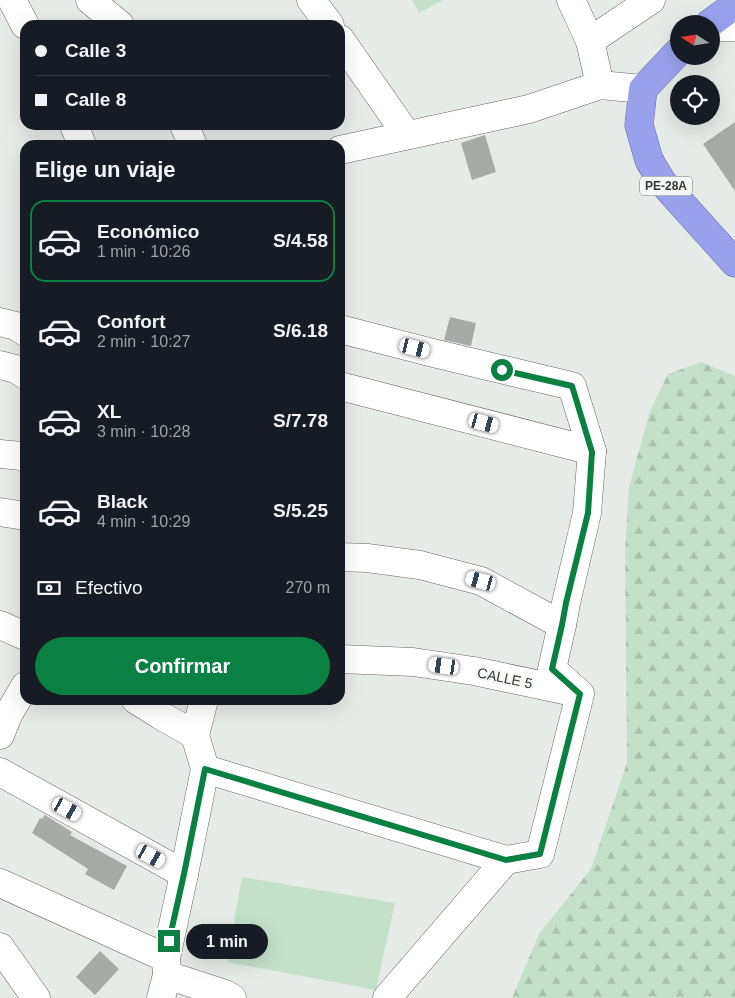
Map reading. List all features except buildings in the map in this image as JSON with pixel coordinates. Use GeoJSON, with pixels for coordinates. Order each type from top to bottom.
{"type":"FeatureCollection","features":[{"type":"Feature","properties":{"kind":"highway"},"geometry":{"type":"LineString","coordinates":[[720,16],[735,4]]}},
{"type":"Feature","properties":{"kind":"highway"},"geometry":{"type":"LineString","coordinates":[[643,89],[670,60]]}},
{"type":"Feature","properties":{"kind":"highway","name":"PE-28A"},"geometry":{"type":"LineString","coordinates":[[643,89],[639,125],[649,160],[662,182],[735,263]]}},
{"type":"Feature","properties":{"kind":"street"},"geometry":{"type":"LineString","coordinates":[[0,16],[12,0],[22,20]]}},
{"type":"Feature","properties":{"kind":"street"},"geometry":{"type":"LineString","coordinates":[[90,0],[114,20]]}},
{"type":"Feature","properties":{"kind":"street"},"geometry":{"type":"LineString","coordinates":[[312,0],[326,20]]}},
{"type":"Feature","properties":{"kind":"street"},"geometry":{"type":"LineString","coordinates":[[571,0],[590,40],[600,85]]}},
{"type":"Feature","properties":{"kind":"street"},"geometry":{"type":"LineString","coordinates":[[590,40],[651,0]]}},
{"type":"Feature","properties":{"kind":"street"},"geometry":{"type":"LineString","coordinates":[[720,27],[735,27]]}},
{"type":"Feature","properties":{"kind":"street"},"geometry":{"type":"LineString","coordinates":[[345,46],[407,135]]}},
{"type":"Feature","properties":{"kind":"street"},"geometry":{"type":"LineString","coordinates":[[345,149],[529,109],[600,85],[643,89]]}},
{"type":"Feature","properties":{"kind":"street"},"geometry":{"type":"LineString","coordinates":[[0,322],[20,329]]}},
{"type":"Feature","properties":{"kind":"street"},"geometry":{"type":"LineString","coordinates":[[205,769],[506,860],[540,854],[580,694],[552,669],[588,513],[592,452],[572,386],[345,330]]}},
{"type":"Feature","properties":{"kind":"street"},"geometry":{"type":"LineString","coordinates":[[0,365],[20,372]]}},
{"type":"Feature","properties":{"kind":"street"},"geometry":{"type":"LineString","coordinates":[[345,387],[592,452]]}},
{"type":"Feature","properties":{"kind":"street"},"geometry":{"type":"LineString","coordinates":[[0,454],[20,456]]}},
{"type":"Feature","properties":{"kind":"street"},"geometry":{"type":"LineString","coordinates":[[0,512],[20,515]]}},
{"type":"Feature","properties":{"kind":"street"},"geometry":{"type":"LineString","coordinates":[[345,557],[368,558],[420,565],[481,581],[562,625]]}},
{"type":"Feature","properties":{"kind":"street"},"geometry":{"type":"LineString","coordinates":[[0,625],[20,634]]}},
{"type":"Feature","properties":{"kind":"street","name":"CALLE 5"},"geometry":{"type":"LineString","coordinates":[[345,659],[413,662],[466,669],[580,694]]}},
{"type":"Feature","properties":{"kind":"street"},"geometry":{"type":"LineString","coordinates":[[0,735],[8,715],[20,695]]}},
{"type":"Feature","properties":{"kind":"street"},"geometry":{"type":"LineString","coordinates":[[144,705],[194,735]]}},
{"type":"Feature","properties":{"kind":"street"},"geometry":{"type":"LineString","coordinates":[[165,977],[205,769],[194,735],[203,705]]}},
{"type":"Feature","properties":{"kind":"street"},"geometry":{"type":"LineString","coordinates":[[0,772],[184,874]]}},
{"type":"Feature","properties":{"kind":"street"},"geometry":{"type":"LineString","coordinates":[[387,998],[506,860]]}},
{"type":"Feature","properties":{"kind":"street"},"geometry":{"type":"LineString","coordinates":[[0,884],[165,977],[228,996]]}},
{"type":"Feature","properties":{"kind":"street"},"geometry":{"type":"LineString","coordinates":[[0,947],[36,998]]}},
{"type":"Feature","properties":{"kind":"green space"},"geometry":{"type":"Polygon","coordinates":[[[412,0],[443,0],[419,13],[412,0]]]}},
{"type":"Feature","properties":{"kind":"green space"},"geometry":{"type":"Polygon","coordinates":[[[701,362],[735,376],[735,998],[512,998],[539,934],[591,869],[627,763],[625,551],[629,487],[650,411],[668,374],[701,362]]]}},
{"type":"Feature","properties":{"kind":"green space"},"geometry":{"type":"Polygon","coordinates":[[[242,877],[395,903],[376,990],[227,962],[242,877]]]}},
{"type":"Feature","properties":{"kind":"route"},"geometry":{"type":"LineString","coordinates":[[169,941],[205,769],[506,860],[540,854],[580,694],[552,669],[588,513],[592,452],[572,386],[502,370]]}}]}
